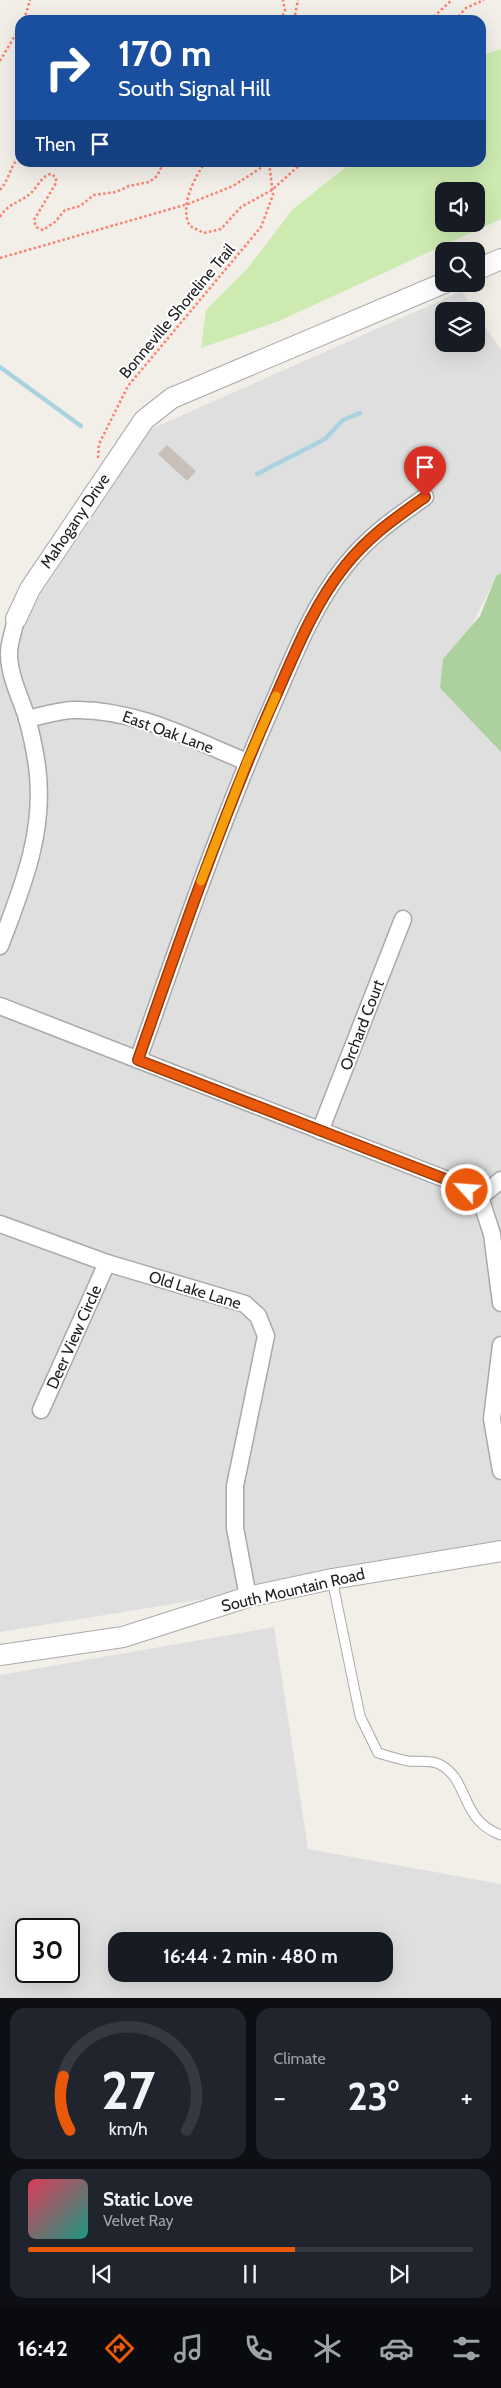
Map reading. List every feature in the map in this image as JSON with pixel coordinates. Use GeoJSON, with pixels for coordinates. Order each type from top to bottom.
{"type":"FeatureCollection","features":[{"type":"Feature","properties":{"kind":"street"},"geometry":{"type":"LineString","coordinates":[[485,266],[501,259]]}},
{"type":"Feature","properties":{"kind":"street","name":"Mahogany Drive"},"geometry":{"type":"LineString","coordinates":[[0,946],[26,877],[36,839],[40,799],[37,766],[27,719],[12,679],[9,652],[16,619],[30,589],[144,420],[172,398],[435,287]]}},
{"type":"Feature","properties":{"kind":"street"},"geometry":{"type":"LineString","coordinates":[[138,1060],[190,910],[247,762],[302,637],[339,574],[376,532],[425,497]]}},
{"type":"Feature","properties":{"kind":"street","name":"East Oak Lane"},"geometry":{"type":"LineString","coordinates":[[27,719],[70,710],[108,712],[140,718],[247,762]]}},
{"type":"Feature","properties":{"kind":"street","name":"Orchard Court"},"geometry":{"type":"LineString","coordinates":[[320,1130],[403,919]]}},
{"type":"Feature","properties":{"kind":"street"},"geometry":{"type":"LineString","coordinates":[[0,1006],[453,1182],[480,1197],[492,1234],[501,1303]]}},
{"type":"Feature","properties":{"kind":"street"},"geometry":{"type":"LineString","coordinates":[[480,1197],[501,1180]]}},
{"type":"Feature","properties":{"kind":"street","name":"Old Lake Lane"},"geometry":{"type":"LineString","coordinates":[[0,1224],[107,1263],[245,1304],[258,1316],[266,1336],[235,1486],[235,1528],[248,1597]]}},
{"type":"Feature","properties":{"kind":"street","name":"Deer View Circle"},"geometry":{"type":"LineString","coordinates":[[42,1410],[107,1263]]}},
{"type":"Feature","properties":{"kind":"street"},"geometry":{"type":"LineString","coordinates":[[501,1345],[492,1418],[501,1471]]}},
{"type":"Feature","properties":{"kind":"street","name":"South Mountain Road"},"geometry":{"type":"LineString","coordinates":[[0,1655],[123,1637],[248,1597],[332,1579],[501,1552]]}},
{"type":"Feature","properties":{"kind":"lane"},"geometry":{"type":"LineString","coordinates":[[332,1579],[360,1716],[378,1753],[408,1761],[438,1763],[457,1779],[469,1809],[488,1830],[501,1835]]}},
{"type":"Feature","properties":{"kind":"path"},"geometry":{"type":"LineString","coordinates":[[26,15],[30,0]]}},
{"type":"Feature","properties":{"kind":"path"},"geometry":{"type":"LineString","coordinates":[[283,15],[285,12],[284,0]]}},
{"type":"Feature","properties":{"kind":"path"},"geometry":{"type":"LineString","coordinates":[[295,15],[298,0]]}},
{"type":"Feature","properties":{"kind":"path"},"geometry":{"type":"LineString","coordinates":[[436,15],[452,0]]}},
{"type":"Feature","properties":{"kind":"path"},"geometry":{"type":"LineString","coordinates":[[460,15],[466,8],[484,0]]}},
{"type":"Feature","properties":{"kind":"path"},"geometry":{"type":"LineString","coordinates":[[0,61],[15,36]]}},
{"type":"Feature","properties":{"kind":"path"},"geometry":{"type":"LineString","coordinates":[[0,190],[15,162]]}},
{"type":"Feature","properties":{"kind":"path"},"geometry":{"type":"LineString","coordinates":[[0,217],[8,206],[29,195],[47,175],[52,174],[56,178],[56,183],[34,220],[36,226],[43,230],[55,222],[66,210],[80,206],[94,195],[116,192],[128,186],[149,182],[157,176],[162,167]]}},
{"type":"Feature","properties":{"kind":"path"},"geometry":{"type":"LineString","coordinates":[[203,167],[194,182],[186,214],[190,226],[204,233],[213,233],[227,225],[242,207],[272,190],[297,167]]}},
{"type":"Feature","properties":{"kind":"path"},"geometry":{"type":"LineString","coordinates":[[0,258],[188,204],[233,186],[264,167]]}},
{"type":"Feature","properties":{"kind":"path","name":"Bonneville Shoreline Trail"},"geometry":{"type":"LineString","coordinates":[[108,473],[98,462],[99,444],[128,386],[261,227],[273,195],[270,167]]}},
{"type":"Feature","properties":{"kind":"shaded area"},"geometry":{"type":"Polygon","coordinates":[[[463,292],[469,302],[437,302],[463,292]]]}},
{"type":"Feature","properties":{"kind":"shaded area"},"geometry":{"type":"Polygon","coordinates":[[[435,303],[435,352],[485,352],[485,326],[501,350],[501,573],[496,577],[440,688],[501,748],[501,1551],[0,1632],[0,660],[12,637],[151,429],[435,303]]]}},
{"type":"Feature","properties":{"kind":"shaded area"},"geometry":{"type":"Polygon","coordinates":[[[274,1627],[308,1849],[501,1884],[501,1998],[0,1998],[0,1675],[274,1627]]]}},
{"type":"Feature","properties":{"kind":"green space"},"geometry":{"type":"Polygon","coordinates":[[[501,49],[501,219],[485,226],[485,182],[435,182],[435,232],[473,232],[451,242],[435,242],[435,249],[279,321],[201,348],[206,310],[247,269],[293,209],[346,167],[486,167],[486,54],[501,49]]]}},
{"type":"Feature","properties":{"kind":"green space"},"geometry":{"type":"Polygon","coordinates":[[[501,573],[501,752],[440,688],[443,659],[480,616],[496,576],[501,573]]]}},
{"type":"Feature","properties":{"kind":"building"},"geometry":{"type":"Polygon","coordinates":[[[167,445],[196,471],[187,481],[158,454],[167,445]]]}},
{"type":"Feature","properties":{"kind":"waterway"},"geometry":{"type":"LineString","coordinates":[[0,367],[81,426]]}},
{"type":"Feature","properties":{"kind":"waterway"},"geometry":{"type":"LineString","coordinates":[[257,474],[325,439],[343,420],[360,413]]}},
{"type":"Feature","properties":{"kind":"slow traffic"},"geometry":{"type":"LineString","coordinates":[[201,881],[247,762],[276,696]]}},
{"type":"Feature","properties":{"kind":"route"},"geometry":{"type":"LineString","coordinates":[[425,497],[376,532],[345,566],[323,598],[302,637],[247,762],[190,910],[138,1060],[453,1182],[467,1190]]}}]}
